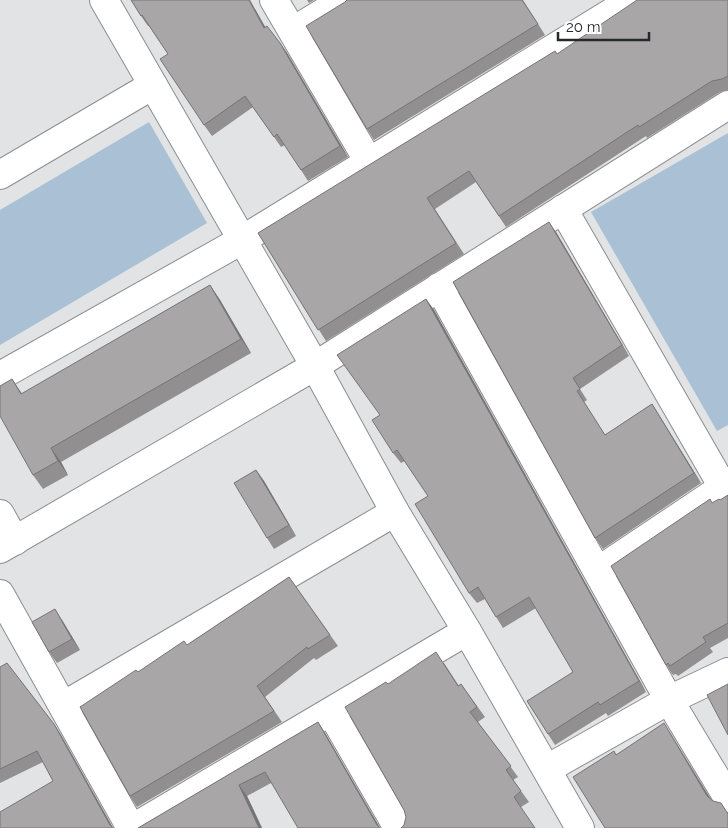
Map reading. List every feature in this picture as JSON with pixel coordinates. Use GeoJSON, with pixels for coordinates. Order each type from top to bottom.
{"type":"FeatureCollection","features":[{"type":"Feature","properties":{"kind":"street"},"geometry":{"type":"LineString","coordinates":[[104,0],[315,366],[395,512],[467,631],[580,828]]}},
{"type":"Feature","properties":{"kind":"street"},"geometry":{"type":"LineString","coordinates":[[274,0],[369,162]]}},
{"type":"Feature","properties":{"kind":"street"},"geometry":{"type":"LineString","coordinates":[[293,30],[344,0]]}},
{"type":"Feature","properties":{"kind":"street"},"geometry":{"type":"LineString","coordinates":[[0,376],[242,240],[632,0]]}},
{"type":"Feature","properties":{"kind":"street"},"geometry":{"type":"LineString","coordinates":[[3,165],[153,85]]}},
{"type":"Feature","properties":{"kind":"street"},"geometry":{"type":"LineString","coordinates":[[0,514],[8,545],[315,366],[728,105]]}},
{"type":"Feature","properties":{"kind":"street"},"geometry":{"type":"LineString","coordinates":[[562,209],[725,486],[598,571]]}},
{"type":"Feature","properties":{"kind":"street"},"geometry":{"type":"LineString","coordinates":[[439,287],[669,700],[728,798]]}},
{"type":"Feature","properties":{"kind":"street"},"geometry":{"type":"LineString","coordinates":[[63,706],[395,512]]}},
{"type":"Feature","properties":{"kind":"street"},"geometry":{"type":"LineString","coordinates":[[0,594],[132,828],[467,631]]}},
{"type":"Feature","properties":{"kind":"street"},"geometry":{"type":"LineString","coordinates":[[547,769],[669,700],[728,672]]}},
{"type":"Feature","properties":{"kind":"street"},"geometry":{"type":"LineString","coordinates":[[331,712],[395,827]]}},
{"type":"Feature","properties":{"kind":"shaded area"},"geometry":{"type":"Polygon","coordinates":[[[149,122],[207,223],[0,345],[0,210],[149,122]]]}},
{"type":"Feature","properties":{"kind":"shaded area"},"geometry":{"type":"Polygon","coordinates":[[[728,133],[728,425],[717,431],[591,212],[728,133]]]}},
{"type":"Feature","properties":{"kind":"building"},"geometry":{"type":"Polygon","coordinates":[[[131,0],[249,0],[264,28],[267,26],[280,43],[340,146],[301,170],[277,134],[274,137],[245,96],[204,125],[160,59],[168,54],[131,0]]]}},
{"type":"Feature","properties":{"kind":"building"},"geometry":{"type":"Polygon","coordinates":[[[347,0],[522,0],[538,24],[367,129],[306,26],[347,0]]]}},
{"type":"Feature","properties":{"kind":"building"},"geometry":{"type":"Polygon","coordinates":[[[637,0],[728,0],[728,76],[712,81],[639,127],[638,125],[499,216],[469,171],[427,198],[456,243],[318,330],[258,233],[555,51],[557,54],[637,0]]]}},
{"type":"Feature","properties":{"kind":"building"},"geometry":{"type":"Polygon","coordinates":[[[549,222],[622,345],[573,378],[580,389],[577,391],[605,435],[652,404],[694,473],[595,538],[453,282],[549,222]]]}},
{"type":"Feature","properties":{"kind":"building"},"geometry":{"type":"Polygon","coordinates":[[[210,285],[241,339],[51,448],[58,461],[33,475],[0,416],[0,386],[12,379],[21,394],[210,285]]]}},
{"type":"Feature","properties":{"kind":"building"},"geometry":{"type":"Polygon","coordinates":[[[426,299],[639,681],[600,705],[598,702],[548,734],[527,701],[573,672],[529,597],[496,617],[478,587],[469,593],[415,504],[428,496],[397,450],[393,453],[372,420],[380,415],[337,355],[426,299]]]}},
{"type":"Feature","properties":{"kind":"building"},"geometry":{"type":"Polygon","coordinates":[[[256,470],[289,525],[267,538],[234,483],[256,470]]]}},
{"type":"Feature","properties":{"kind":"building"},"geometry":{"type":"Polygon","coordinates":[[[728,495],[728,623],[703,637],[706,642],[670,666],[668,663],[666,665],[611,566],[710,499],[712,503],[728,495]]]}},
{"type":"Feature","properties":{"kind":"building"},"geometry":{"type":"Polygon","coordinates":[[[289,577],[330,635],[308,649],[307,647],[257,686],[274,711],[130,796],[80,707],[136,670],[138,672],[184,641],[187,645],[289,577]]]}},
{"type":"Feature","properties":{"kind":"building"},"geometry":{"type":"Polygon","coordinates":[[[55,609],[72,639],[49,652],[32,622],[55,609]]]}},
{"type":"Feature","properties":{"kind":"building"},"geometry":{"type":"Polygon","coordinates":[[[436,652],[458,686],[461,684],[477,707],[470,712],[511,766],[506,770],[521,791],[514,797],[535,828],[401,828],[406,817],[404,810],[345,707],[386,682],[388,684],[436,652]]]}},
{"type":"Feature","properties":{"kind":"building"},"geometry":{"type":"Polygon","coordinates":[[[7,663],[54,724],[113,828],[0,828],[0,812],[53,781],[37,751],[0,769],[0,667],[7,663]]]}},
{"type":"Feature","properties":{"kind":"building"},"geometry":{"type":"Polygon","coordinates":[[[728,684],[728,735],[707,695],[728,684]]]}},
{"type":"Feature","properties":{"kind":"building"},"geometry":{"type":"Polygon","coordinates":[[[318,722],[380,828],[298,828],[265,772],[239,785],[259,828],[138,828],[318,722]]]}},
{"type":"Feature","properties":{"kind":"building"},"geometry":{"type":"Polygon","coordinates":[[[664,723],[707,796],[713,801],[721,803],[728,814],[728,828],[605,828],[573,777],[614,751],[616,755],[664,723]]]}}]}
